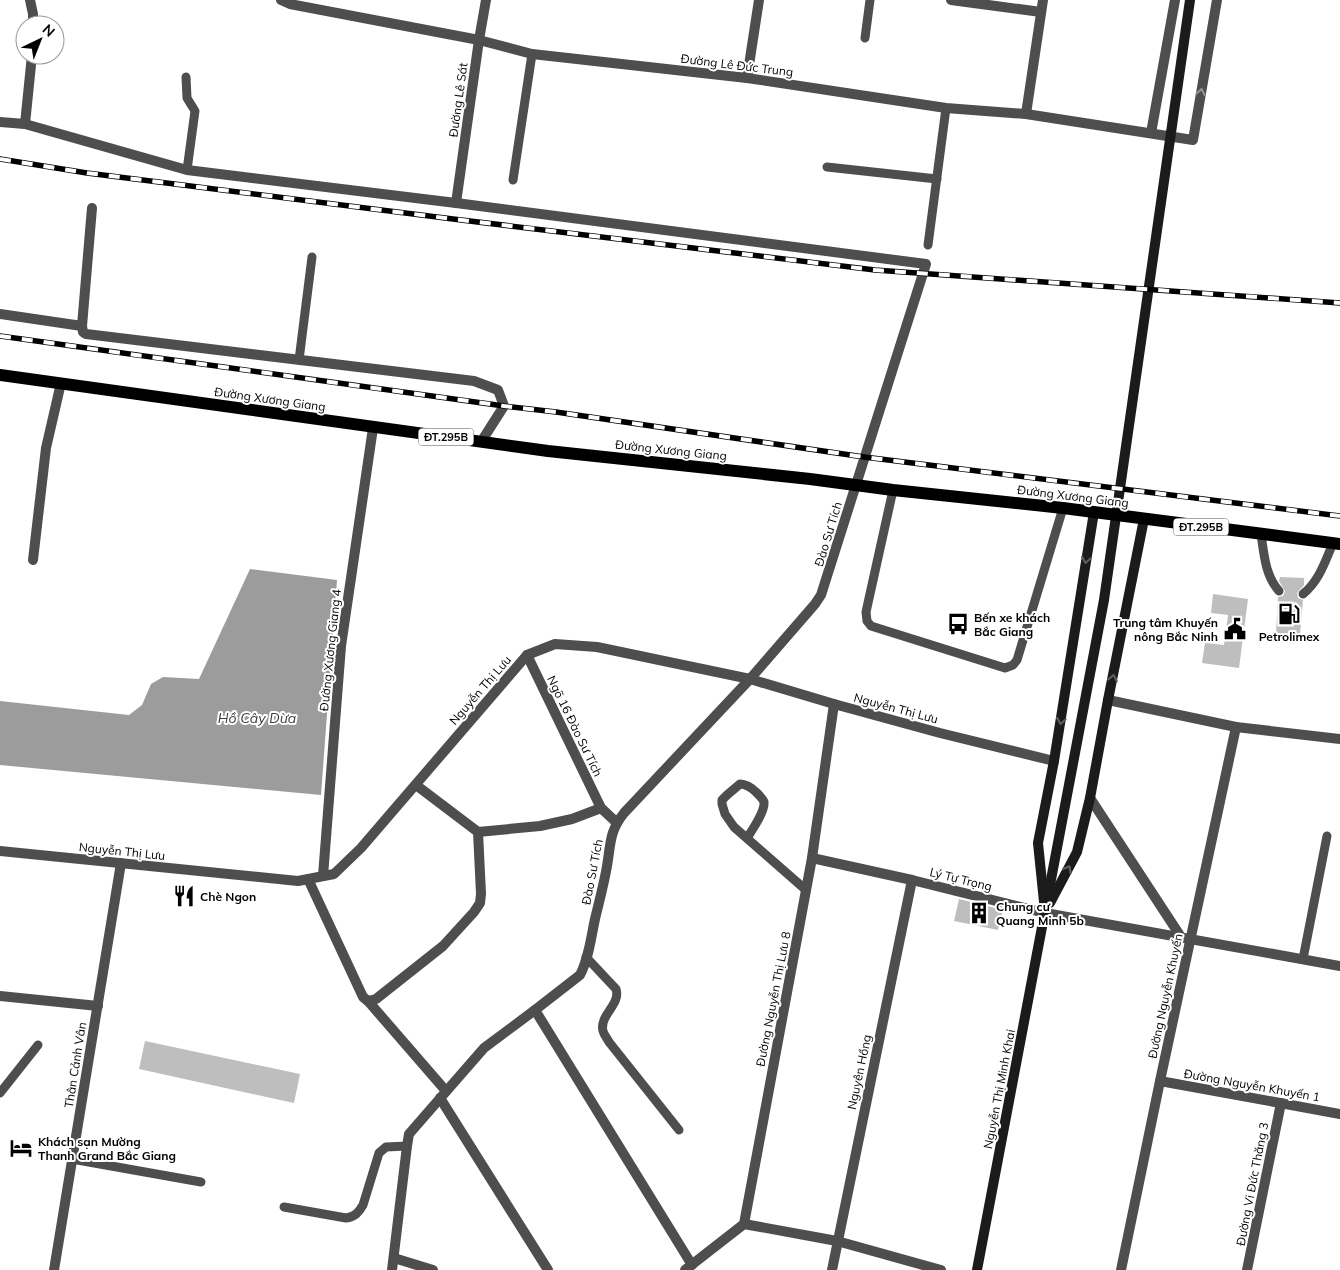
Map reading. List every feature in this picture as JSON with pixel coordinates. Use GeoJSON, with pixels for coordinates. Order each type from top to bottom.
{"type":"FeatureCollection","features":[{"type":"Feature","properties":{"kind":"main road","name":"Nguyễn Thị Minh Khai"},"geometry":{"type":"LineString","coordinates":[[977,1270],[1104,600],[1190,0]]}},
{"type":"Feature","properties":{"kind":"main road","name":"Đường Xương Giang"},"geometry":{"type":"LineString","coordinates":[[0,375],[548,451],[1063,508],[1336,544]]}},
{"type":"Feature","properties":{"kind":"main road"},"geometry":{"type":"LineString","coordinates":[[1045,913],[1038,843],[1054,761],[1094,512]]}},
{"type":"Feature","properties":{"kind":"main road"},"geometry":{"type":"LineString","coordinates":[[1045,913],[1077,852],[1090,798],[1144,519]]}},
{"type":"Feature","properties":{"kind":"street"},"geometry":{"type":"LineString","coordinates":[[30,0],[33,15]]}},
{"type":"Feature","properties":{"kind":"street","name":"Đường Lê Đức Trung"},"geometry":{"type":"LineString","coordinates":[[280,0],[290,4],[479,40],[532,54],[748,78],[946,108],[1026,114],[1193,140],[1217,0]]}},
{"type":"Feature","properties":{"kind":"street","name":"Đường Lê Sát"},"geometry":{"type":"LineString","coordinates":[[456,203],[486,0]]}},
{"type":"Feature","properties":{"kind":"street"},"geometry":{"type":"LineString","coordinates":[[748,78],[759,0]]}},
{"type":"Feature","properties":{"kind":"street"},"geometry":{"type":"LineString","coordinates":[[951,0],[1042,12]]}},
{"type":"Feature","properties":{"kind":"street"},"geometry":{"type":"LineString","coordinates":[[1026,114],[1043,0]]}},
{"type":"Feature","properties":{"kind":"street"},"geometry":{"type":"LineString","coordinates":[[1151,133],[1175,0]]}},
{"type":"Feature","properties":{"kind":"street"},"geometry":{"type":"LineString","coordinates":[[25,124],[31,65]]}},
{"type":"Feature","properties":{"kind":"street"},"geometry":{"type":"LineString","coordinates":[[0,122],[25,124],[187,170],[456,203]]}},
{"type":"Feature","properties":{"kind":"street","name":"Đào Sư Tích"},"geometry":{"type":"LineString","coordinates":[[392,1270],[410,1134],[484,1048],[536,1010],[580,974],[584,967],[607,868],[612,830],[616,822],[750,679],[821,595],[926,264],[456,203]]}},
{"type":"Feature","properties":{"kind":"street"},"geometry":{"type":"LineString","coordinates":[[92,208],[82,326],[83,332],[86,334],[474,380],[498,390],[504,406],[481,442]]}},
{"type":"Feature","properties":{"kind":"street"},"geometry":{"type":"LineString","coordinates":[[0,314],[82,326]]}},
{"type":"Feature","properties":{"kind":"street"},"geometry":{"type":"LineString","coordinates":[[34,560],[46,448],[61,383]]}},
{"type":"Feature","properties":{"kind":"street","name":"Đường Xương Giang 4"},"geometry":{"type":"LineString","coordinates":[[323,876],[341,646],[373,428]]}},
{"type":"Feature","properties":{"kind":"street","name":"Nguyễn Thị Lưu"},"geometry":{"type":"LineString","coordinates":[[0,851],[298,881],[334,874],[361,848],[527,655],[555,644],[597,647],[750,679],[940,733],[1054,761]]}},
{"type":"Feature","properties":{"kind":"street","name":"Ngõ 16 Đào Sư Tích"},"geometry":{"type":"LineString","coordinates":[[527,655],[601,808]]}},
{"type":"Feature","properties":{"kind":"street"},"geometry":{"type":"LineString","coordinates":[[1108,700],[1236,727],[1340,739]]}},
{"type":"Feature","properties":{"kind":"street","name":"Đường Nguyễn Thị Lưu 8"},"geometry":{"type":"LineString","coordinates":[[744,1224],[812,858],[834,704]]}},
{"type":"Feature","properties":{"kind":"street","name":"Đường Nguyễn Khuyến"},"geometry":{"type":"LineString","coordinates":[[1121,1270],[1160,1081],[1186,938],[1236,727]]}},
{"type":"Feature","properties":{"kind":"street"},"geometry":{"type":"LineString","coordinates":[[416,785],[478,832],[540,826],[572,819],[601,808],[616,822]]}},
{"type":"Feature","properties":{"kind":"street"},"geometry":{"type":"LineString","coordinates":[[1090,798],[1186,938]]}},
{"type":"Feature","properties":{"kind":"street"},"geometry":{"type":"LineString","coordinates":[[368,1001],[376,999],[443,946],[480,903],[478,832]]}},
{"type":"Feature","properties":{"kind":"street","name":"Lý Tự Trọng"},"geometry":{"type":"LineString","coordinates":[[812,858],[912,880],[1045,913],[1340,966]]}},
{"type":"Feature","properties":{"kind":"street","name":"Thân Cảnh Vân"},"geometry":{"type":"LineString","coordinates":[[54,1270],[121,863]]}},
{"type":"Feature","properties":{"kind":"street"},"geometry":{"type":"LineString","coordinates":[[308,879],[363,997],[443,1094],[548,1270]]}},
{"type":"Feature","properties":{"kind":"street","name":"Nguyên Hồng"},"geometry":{"type":"LineString","coordinates":[[832,1270],[912,880]]}},
{"type":"Feature","properties":{"kind":"street"},"geometry":{"type":"LineString","coordinates":[[0,996],[98,1006]]}},
{"type":"Feature","properties":{"kind":"street"},"geometry":{"type":"LineString","coordinates":[[536,1010],[689,1267],[744,1224],[837,1241],[941,1270]]}},
{"type":"Feature","properties":{"kind":"street","name":"Đường Nguyễn Khuyến 1"},"geometry":{"type":"LineString","coordinates":[[1160,1081],[1340,1114]]}},
{"type":"Feature","properties":{"kind":"street","name":"Đường Vi Đức Thăng 3"},"geometry":{"type":"LineString","coordinates":[[1247,1270],[1280,1103]]}},
{"type":"Feature","properties":{"kind":"street"},"geometry":{"type":"LineString","coordinates":[[394,1258],[432,1270]]}},
{"type":"Feature","properties":{"kind":"lane"},"geometry":{"type":"LineString","coordinates":[[864,38],[870,0]]}},
{"type":"Feature","properties":{"kind":"lane"},"geometry":{"type":"LineString","coordinates":[[513,180],[532,54]]}},
{"type":"Feature","properties":{"kind":"lane"},"geometry":{"type":"LineString","coordinates":[[186,77],[187,98],[195,111],[187,170]]}},
{"type":"Feature","properties":{"kind":"lane"},"geometry":{"type":"LineString","coordinates":[[928,245],[946,108]]}},
{"type":"Feature","properties":{"kind":"lane"},"geometry":{"type":"LineString","coordinates":[[827,167],[937,179]]}},
{"type":"Feature","properties":{"kind":"lane"},"geometry":{"type":"LineString","coordinates":[[299,360],[312,257]]}},
{"type":"Feature","properties":{"kind":"lane"},"geometry":{"type":"LineString","coordinates":[[893,490],[866,612],[867,620],[872,626],[1005,668],[1013,665],[1017,660],[1063,508]]}},
{"type":"Feature","properties":{"kind":"lane"},"geometry":{"type":"LineString","coordinates":[[1260,534],[1267,571],[1279,591]]}},
{"type":"Feature","properties":{"kind":"lane"},"geometry":{"type":"LineString","coordinates":[[1303,594],[1311,588],[1336,544]]}},
{"type":"Feature","properties":{"kind":"lane"},"geometry":{"type":"LineString","coordinates":[[747,838],[762,812],[764,803],[755,791],[744,784],[740,784],[722,800],[725,814],[734,827],[806,890]]}},
{"type":"Feature","properties":{"kind":"lane"},"geometry":{"type":"LineString","coordinates":[[1303,959],[1328,836]]}},
{"type":"Feature","properties":{"kind":"lane"},"geometry":{"type":"LineString","coordinates":[[586,957],[616,989],[618,994],[617,1000],[603,1024],[605,1035],[679,1130]]}},
{"type":"Feature","properties":{"kind":"lane"},"geometry":{"type":"LineString","coordinates":[[0,1093],[38,1045]]}},
{"type":"Feature","properties":{"kind":"lane"},"geometry":{"type":"LineString","coordinates":[[284,1207],[346,1218],[352,1217],[364,1205],[379,1153],[386,1147],[407,1146]]}},
{"type":"Feature","properties":{"kind":"lane"},"geometry":{"type":"LineString","coordinates":[[72,1159],[201,1182]]}},
{"type":"Feature","properties":{"kind":"water","name":"Hồ Cây Dừa"},"geometry":{"type":"Polygon","coordinates":[[[250,569],[337,580],[321,795],[0,765],[0,701],[129,715],[142,705],[151,684],[163,677],[199,679],[250,569]]]}},
{"type":"Feature","properties":{"kind":"building","name":"Petrolimex"},"geometry":{"type":"Polygon","coordinates":[[[1280,577],[1304,578],[1304,585],[1297,593],[1298,598],[1303,600],[1300,635],[1276,634],[1278,597],[1283,596],[1285,591],[1279,581],[1280,577]]]}},
{"type":"Feature","properties":{"kind":"building","name":"Trung tâm Khuyến nông Bắc Ninh"},"geometry":{"type":"Polygon","coordinates":[[[1213,594],[1248,599],[1239,668],[1202,663],[1205,643],[1224,645],[1228,615],[1211,613],[1213,594]]]}},
{"type":"Feature","properties":{"kind":"building","name":"Chung cư Quang Minh 5b"},"geometry":{"type":"Polygon","coordinates":[[[959,899],[1003,910],[998,930],[954,921],[959,899]]]}},
{"type":"Feature","properties":{"kind":"building"},"geometry":{"type":"Polygon","coordinates":[[[145,1041],[300,1074],[294,1103],[139,1069],[145,1041]]]}},
{"type":"Feature","properties":{"kind":"railway"},"geometry":{"type":"LineString","coordinates":[[0,159],[87,173],[875,270],[1340,303]]}},
{"type":"Feature","properties":{"kind":"railway"},"geometry":{"type":"LineString","coordinates":[[0,336],[556,412],[864,457],[1340,516]]}},
{"type":"Feature","properties":{"kind":"place","name":"Petrolimex"},"geometry":{"type":"Point","coordinates":[1289,614]}},
{"type":"Feature","properties":{"kind":"place","name":"Bến xe khách Bắc Giang"},"geometry":{"type":"Point","coordinates":[958,624]}},
{"type":"Feature","properties":{"kind":"place","name":"Trung tâm Khuyến nông Bắc Ninh"},"geometry":{"type":"Point","coordinates":[1235,629]}},
{"type":"Feature","properties":{"kind":"place","name":"Chè Ngon"},"geometry":{"type":"Point","coordinates":[184,896]}},
{"type":"Feature","properties":{"kind":"place","name":"Chung cư Quang Minh 5b"},"geometry":{"type":"Point","coordinates":[979,913]}},
{"type":"Feature","properties":{"kind":"place","name":"Khách sạn Mường Thanh Grand Bắc Giang"},"geometry":{"type":"Point","coordinates":[21,1148]}}]}
